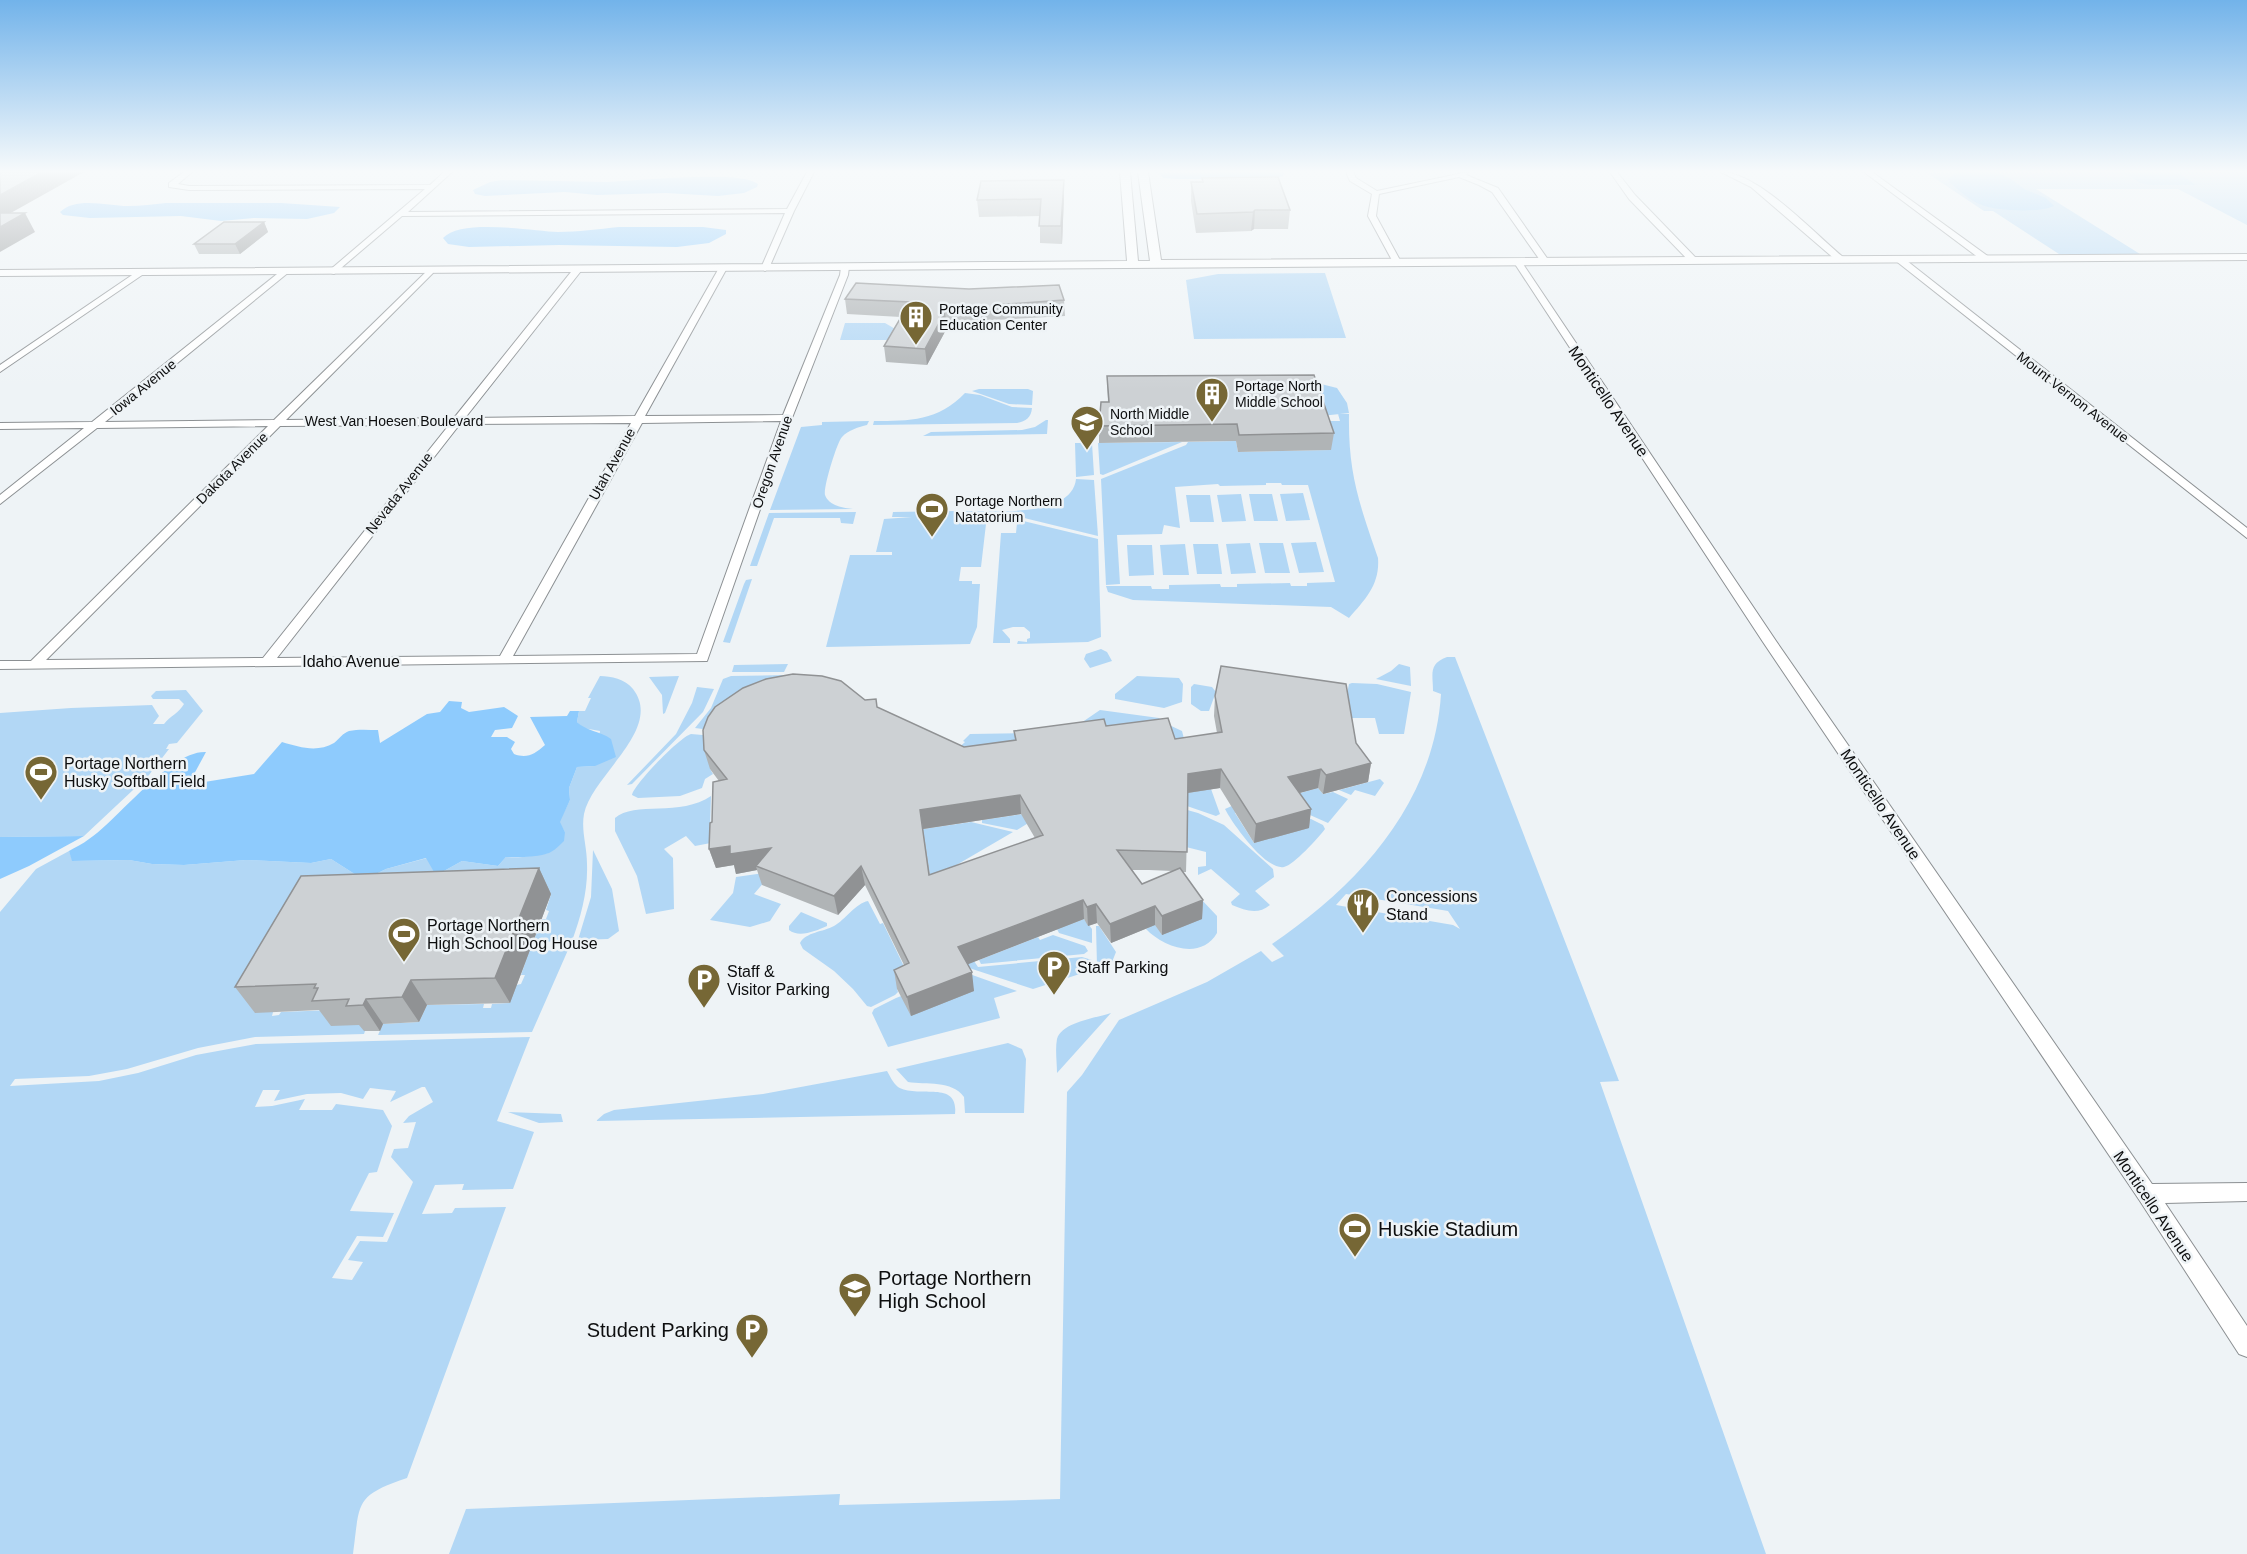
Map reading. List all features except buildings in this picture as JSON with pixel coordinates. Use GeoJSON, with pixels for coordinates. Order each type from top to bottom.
{"type":"FeatureCollection","features":[{"type":"Feature","properties":{"kind":"street"},"geometry":{"type":"LineString","coordinates":[[334,271],[365,245]]}},
{"type":"Feature","properties":{"kind":"street"},"geometry":{"type":"LineString","coordinates":[[765,268],[775,245]]}},
{"type":"Feature","properties":{"kind":"street"},"geometry":{"type":"LineString","coordinates":[[1131,245],[1132,264]]}},
{"type":"Feature","properties":{"kind":"street"},"geometry":{"type":"LineString","coordinates":[[1153,245],[1156,264]]}},
{"type":"Feature","properties":{"kind":"street"},"geometry":{"type":"LineString","coordinates":[[1388,245],[1397,262]]}},
{"type":"Feature","properties":{"kind":"street"},"geometry":{"type":"LineString","coordinates":[[1533,245],[1545,261]]}},
{"type":"Feature","properties":{"kind":"street"},"geometry":{"type":"LineString","coordinates":[[1678,245],[1693,260]]}},
{"type":"Feature","properties":{"kind":"street"},"geometry":{"type":"LineString","coordinates":[[1823,245],[1840,259]]}},
{"type":"Feature","properties":{"kind":"street"},"geometry":{"type":"LineString","coordinates":[[1966,245],[1986,259]]}},
{"type":"Feature","properties":{"kind":"street"},"geometry":{"type":"LineString","coordinates":[[0,273],[2247,257]]}},
{"type":"Feature","properties":{"kind":"street","name":"Mount Vernon Avenue"},"geometry":{"type":"LineString","coordinates":[[1899,259],[2247,534]]}},
{"type":"Feature","properties":{"kind":"street","name":"Monticello Avenue"},"geometry":{"type":"LineString","coordinates":[[1516,261],[1770,642],[2147,1194],[2247,1346]]}},
{"type":"Feature","properties":{"kind":"street","name":"Oregon Avenue"},"geometry":{"type":"LineString","coordinates":[[702,658],[845,267]]}},
{"type":"Feature","properties":{"kind":"street","name":"Utah Avenue"},"geometry":{"type":"LineString","coordinates":[[504,660],[723,268]]}},
{"type":"Feature","properties":{"kind":"street","name":"Nevada Avenue"},"geometry":{"type":"LineString","coordinates":[[267,662],[578,269]]}},
{"type":"Feature","properties":{"kind":"street","name":"Dakota Avenue"},"geometry":{"type":"LineString","coordinates":[[34,665],[430,271]]}},
{"type":"Feature","properties":{"kind":"street","name":"Iowa Avenue"},"geometry":{"type":"LineString","coordinates":[[0,501],[285,272]]}},
{"type":"Feature","properties":{"kind":"street"},"geometry":{"type":"LineString","coordinates":[[0,369],[141,273]]}},
{"type":"Feature","properties":{"kind":"street","name":"West Van Hoesen Boulevard"},"geometry":{"type":"LineString","coordinates":[[0,426],[788,418]]}},
{"type":"Feature","properties":{"kind":"street","name":"Idaho Avenue"},"geometry":{"type":"LineString","coordinates":[[0,665],[702,658]]}},
{"type":"Feature","properties":{"kind":"street"},"geometry":{"type":"LineString","coordinates":[[2147,1194],[2247,1192]]}},
{"type":"Feature","properties":{"kind":"shaded area"},"geometry":{"type":"Polygon","coordinates":[[[452,245],[697,245],[677,247],[559,245],[469,247],[452,245]]]}},
{"type":"Feature","properties":{"kind":"shaded area"},"geometry":{"type":"Polygon","coordinates":[[[2044,245],[2125,245],[2140,254],[2059,254],[2044,245]]]}},
{"type":"Feature","properties":{"kind":"shaded area"},"geometry":{"type":"Polygon","coordinates":[[[1325,273],[1346,338],[1194,339],[1186,280],[1218,274],[1325,273]]]}},
{"type":"Feature","properties":{"kind":"shaded area"},"geometry":{"type":"Polygon","coordinates":[[[845,323],[885,323],[897,330],[895,340],[840,340],[845,323]]]}},
{"type":"Feature","properties":{"kind":"shaded area"},"geometry":{"type":"Polygon","coordinates":[[[1321,384],[1337,388],[1347,403],[1349,413],[1321,416],[1281,385],[1321,384]]]}},
{"type":"Feature","properties":{"kind":"shaded area"},"geometry":{"type":"Polygon","coordinates":[[[1028,389],[1033,391],[1032,405],[1009,404],[972,391],[1028,389]]]}},
{"type":"Feature","properties":{"kind":"shaded area"},"geometry":{"type":"Polygon","coordinates":[[[965,393],[980,395],[1012,407],[1032,408],[1028,418],[1017,423],[873,425],[874,421],[923,418],[944,409],[965,393]]]}},
{"type":"Feature","properties":{"kind":"shaded area"},"geometry":{"type":"Polygon","coordinates":[[[1338,414],[1349,414],[1350,454],[1356,488],[1378,558],[1377,576],[1371,591],[1349,618],[1331,607],[1133,600],[1108,592],[1106,586],[1151,586],[1152,589],[1169,589],[1169,585],[1220,584],[1221,587],[1237,587],[1237,584],[1290,583],[1291,586],[1307,586],[1307,583],[1335,582],[1308,485],[1266,483],[1266,485],[1220,486],[1218,484],[1175,487],[1180,528],[1164,525],[1162,534],[1117,535],[1120,584],[1106,585],[1101,479],[1186,445],[1188,442],[1236,441],[1238,452],[1331,450],[1322,421],[1340,421],[1338,414]]]}},
{"type":"Feature","properties":{"kind":"shaded area"},"geometry":{"type":"Polygon","coordinates":[[[1048,420],[1047,434],[923,436],[931,432],[1022,430],[1035,427],[1048,420]]]}},
{"type":"Feature","properties":{"kind":"shaded area"},"geometry":{"type":"Polygon","coordinates":[[[869,421],[867,425],[850,431],[842,437],[826,484],[825,495],[830,502],[853,509],[770,510],[801,427],[822,425],[822,422],[869,421]]]}},
{"type":"Feature","properties":{"kind":"shaded area"},"geometry":{"type":"Polygon","coordinates":[[[1182,442],[1103,475],[1100,474],[1098,443],[1182,442]]]}},
{"type":"Feature","properties":{"kind":"shaded area"},"geometry":{"type":"Polygon","coordinates":[[[1075,443],[1092,443],[1094,475],[1076,477],[1075,443]]]}},
{"type":"Feature","properties":{"kind":"shaded area"},"geometry":{"type":"Polygon","coordinates":[[[1076,479],[1094,480],[1098,536],[1004,513],[963,513],[963,511],[1028,510],[1046,506],[1061,500],[1071,492],[1076,479]]]}},
{"type":"Feature","properties":{"kind":"shaded area"},"geometry":{"type":"Polygon","coordinates":[[[1303,493],[1310,520],[1286,521],[1280,494],[1303,493]]]}},
{"type":"Feature","properties":{"kind":"shaded area"},"geometry":{"type":"Polygon","coordinates":[[[1241,494],[1246,521],[1222,522],[1217,495],[1241,494]]]}},
{"type":"Feature","properties":{"kind":"shaded area"},"geometry":{"type":"Polygon","coordinates":[[[1249,494],[1272,494],[1278,521],[1254,521],[1249,494]]]}},
{"type":"Feature","properties":{"kind":"shaded area"},"geometry":{"type":"Polygon","coordinates":[[[1186,495],[1210,495],[1214,522],[1190,522],[1186,495]]]}},
{"type":"Feature","properties":{"kind":"shaded area"},"geometry":{"type":"Polygon","coordinates":[[[956,511],[956,516],[1002,516],[1098,539],[1101,637],[1088,642],[1017,644],[1018,641],[1027,642],[1030,632],[1024,627],[1013,627],[1002,630],[1010,639],[1010,643],[993,643],[1001,533],[1016,533],[1017,523],[1000,523],[999,517],[991,518],[990,523],[986,524],[981,567],[961,567],[959,581],[972,581],[972,584],[980,584],[977,627],[970,644],[826,647],[850,555],[892,555],[892,552],[876,552],[884,519],[912,517],[892,517],[893,512],[956,511]]]}},
{"type":"Feature","properties":{"kind":"shaded area"},"geometry":{"type":"Polygon","coordinates":[[[856,512],[853,524],[841,523],[840,518],[774,518],[757,566],[750,566],[769,513],[856,512]]]}},
{"type":"Feature","properties":{"kind":"shaded area"},"geometry":{"type":"Polygon","coordinates":[[[1316,542],[1324,572],[1299,573],[1291,543],[1316,542]]]}},
{"type":"Feature","properties":{"kind":"shaded area"},"geometry":{"type":"Polygon","coordinates":[[[1250,543],[1256,573],[1231,574],[1226,544],[1250,543]]]}},
{"type":"Feature","properties":{"kind":"shaded area"},"geometry":{"type":"Polygon","coordinates":[[[1259,543],[1283,543],[1290,573],[1265,573],[1259,543]]]}},
{"type":"Feature","properties":{"kind":"shaded area"},"geometry":{"type":"Polygon","coordinates":[[[1185,544],[1189,575],[1163,575],[1160,545],[1185,544]]]}},
{"type":"Feature","properties":{"kind":"shaded area"},"geometry":{"type":"Polygon","coordinates":[[[1193,544],[1218,544],[1222,574],[1197,574],[1193,544]]]}},
{"type":"Feature","properties":{"kind":"shaded area"},"geometry":{"type":"Polygon","coordinates":[[[1127,545],[1152,545],[1154,575],[1129,576],[1127,545]]]}},
{"type":"Feature","properties":{"kind":"shaded area"},"geometry":{"type":"Polygon","coordinates":[[[752,579],[730,643],[723,642],[744,584],[746,580],[752,579]]]}},
{"type":"Feature","properties":{"kind":"shaded area"},"geometry":{"type":"Polygon","coordinates":[[[1101,649],[1107,652],[1112,661],[1090,668],[1084,659],[1086,654],[1101,649]]]}},
{"type":"Feature","properties":{"kind":"shaded area","name":"Huskie Stadium"},"geometry":{"type":"Polygon","coordinates":[[[1455,657],[1619,1081],[1600,1082],[1766,1554],[449,1554],[466,1509],[840,1494],[839,1505],[1060,1499],[1067,1092],[1082,1075],[1119,1020],[1207,982],[1261,951],[1272,962],[1284,956],[1272,944],[1304,921],[1362,868],[1386,838],[1407,805],[1424,771],[1435,734],[1441,694],[1433,691],[1432,675],[1434,666],[1441,660],[1455,657]],[[1346,894],[1336,905],[1453,925],[1460,929],[1448,911],[1346,894]]]}},
{"type":"Feature","properties":{"kind":"shaded area"},"geometry":{"type":"Polygon","coordinates":[[[788,664],[784,672],[732,672],[734,665],[788,664]]]}},
{"type":"Feature","properties":{"kind":"shaded area"},"geometry":{"type":"Polygon","coordinates":[[[1399,664],[1410,667],[1411,686],[1376,679],[1391,671],[1399,664]]]}},
{"type":"Feature","properties":{"kind":"shaded area"},"geometry":{"type":"Polygon","coordinates":[[[600,676],[622,680],[633,689],[640,704],[640,720],[623,752],[590,799],[584,814],[586,884],[581,913],[572,941],[533,942],[542,919],[546,919],[549,911],[546,910],[551,894],[267,985],[262,993],[273,1012],[272,1016],[279,1015],[281,1012],[334,1010],[367,1025],[364,1034],[255,1037],[198,1048],[127,1069],[89,1076],[15,1079],[10,1086],[99,1081],[138,1073],[196,1055],[256,1044],[530,1037],[497,1121],[534,1132],[513,1189],[462,1190],[464,1184],[435,1185],[422,1214],[452,1213],[455,1208],[506,1207],[407,1478],[377,1490],[363,1503],[359,1512],[353,1554],[0,1554],[0,912],[36,869],[69,851],[73,861],[129,860],[152,864],[184,865],[246,860],[311,863],[331,859],[364,880],[386,869],[427,858],[444,871],[462,861],[498,866],[506,857],[548,853],[565,832],[559,822],[570,800],[569,788],[577,767],[595,766],[600,731],[583,728],[577,722],[579,711],[585,711],[591,698],[588,698],[600,676]],[[425,1087],[390,1102],[396,1091],[370,1088],[363,1099],[341,1093],[307,1094],[274,1101],[280,1090],[263,1090],[255,1107],[305,1099],[299,1110],[332,1110],[336,1104],[383,1110],[392,1126],[377,1172],[369,1173],[350,1211],[394,1213],[383,1237],[357,1236],[332,1278],[352,1280],[363,1262],[348,1260],[360,1241],[387,1242],[413,1182],[391,1157],[394,1149],[408,1148],[416,1122],[403,1123],[409,1116],[433,1102],[425,1087]]]}},
{"type":"Feature","properties":{"kind":"shaded area"},"geometry":{"type":"Polygon","coordinates":[[[679,676],[663,714],[662,695],[649,677],[679,676]]]}},
{"type":"Feature","properties":{"kind":"shaded area"},"geometry":{"type":"Polygon","coordinates":[[[731,676],[788,676],[718,731],[695,728],[711,708],[723,679],[731,676]]]}},
{"type":"Feature","properties":{"kind":"shaded area"},"geometry":{"type":"Polygon","coordinates":[[[1137,676],[1179,678],[1183,684],[1182,702],[1164,708],[1115,699],[1115,694],[1137,676]]]}},
{"type":"Feature","properties":{"kind":"shaded area"},"geometry":{"type":"Polygon","coordinates":[[[1194,684],[1212,687],[1216,692],[1209,711],[1201,711],[1191,704],[1191,687],[1194,684]]]}},
{"type":"Feature","properties":{"kind":"shaded area"},"geometry":{"type":"Polygon","coordinates":[[[1349,684],[1377,684],[1411,692],[1404,734],[1379,734],[1375,718],[1347,718],[1345,703],[1349,684]]]}},
{"type":"Feature","properties":{"kind":"shaded area"},"geometry":{"type":"Polygon","coordinates":[[[697,687],[714,689],[703,712],[632,784],[627,785],[676,734],[692,703],[697,687]]]}},
{"type":"Feature","properties":{"kind":"shaded area","name":"Portage Northern Husky Softball Field"},"geometry":{"type":"Polygon","coordinates":[[[186,690],[203,711],[177,743],[169,744],[166,749],[169,749],[149,775],[84,836],[0,837],[0,713],[152,705],[159,716],[153,724],[164,724],[184,704],[179,699],[153,699],[151,696],[156,691],[186,690]]]}},
{"type":"Feature","properties":{"kind":"shaded area"},"geometry":{"type":"Polygon","coordinates":[[[449,701],[462,702],[461,708],[469,712],[504,707],[518,716],[512,728],[495,730],[491,737],[507,737],[515,742],[511,749],[514,754],[531,755],[545,745],[530,717],[567,716],[570,711],[579,711],[577,722],[611,739],[616,757],[595,766],[577,767],[569,788],[570,800],[560,822],[565,832],[564,841],[553,851],[534,856],[506,857],[498,866],[462,861],[444,871],[434,872],[426,858],[386,869],[364,880],[331,859],[311,863],[246,860],[184,865],[152,864],[129,860],[72,861],[69,851],[101,830],[161,774],[192,754],[206,752],[193,776],[192,784],[254,774],[282,742],[308,748],[321,748],[334,743],[349,731],[378,730],[380,743],[427,714],[440,712],[449,701]]]}},
{"type":"Feature","properties":{"kind":"shaded area"},"geometry":{"type":"Polygon","coordinates":[[[1100,710],[1159,718],[1182,731],[1187,750],[1081,723],[1100,710]]]}},
{"type":"Feature","properties":{"kind":"shaded area"},"geometry":{"type":"Polygon","coordinates":[[[1026,733],[1028,737],[949,757],[970,734],[1026,733]]]}},
{"type":"Feature","properties":{"kind":"shaded area"},"geometry":{"type":"Polygon","coordinates":[[[691,734],[714,736],[710,769],[713,774],[705,779],[702,788],[680,796],[638,798],[632,795],[658,762],[677,743],[691,734]]]}},
{"type":"Feature","properties":{"kind":"shaded area"},"geometry":{"type":"Polygon","coordinates":[[[1380,779],[1384,783],[1375,796],[1355,790],[1351,795],[1339,790],[1380,779]]]}},
{"type":"Feature","properties":{"kind":"shaded area"},"geometry":{"type":"Polygon","coordinates":[[[1318,788],[1323,794],[1333,792],[1348,799],[1328,823],[1301,811],[1286,797],[1318,788]]]}},
{"type":"Feature","properties":{"kind":"shaded area"},"geometry":{"type":"Polygon","coordinates":[[[1184,789],[1211,789],[1220,814],[1216,816],[1184,805],[1184,789]]]}},
{"type":"Feature","properties":{"kind":"shaded area"},"geometry":{"type":"Polygon","coordinates":[[[711,796],[710,828],[716,842],[695,846],[686,836],[664,849],[673,858],[674,909],[646,914],[637,876],[615,831],[615,818],[634,810],[686,806],[711,796]]]}},
{"type":"Feature","properties":{"kind":"shaded area"},"geometry":{"type":"Polygon","coordinates":[[[1234,805],[1238,811],[1235,813],[1254,843],[1305,816],[1323,825],[1325,829],[1294,861],[1284,867],[1277,866],[1259,854],[1235,825],[1225,809],[1234,805]]]}},
{"type":"Feature","properties":{"kind":"shaded area"},"geometry":{"type":"Polygon","coordinates":[[[1173,806],[1198,813],[1224,825],[1273,869],[1274,877],[1255,891],[1270,905],[1261,910],[1252,911],[1232,905],[1231,902],[1240,894],[1211,869],[1198,875],[1198,867],[1206,866],[1206,852],[1186,847],[1173,806]]]}},
{"type":"Feature","properties":{"kind":"shaded area"},"geometry":{"type":"Polygon","coordinates":[[[1043,811],[1043,814],[1017,830],[982,823],[982,820],[1043,811]]]}},
{"type":"Feature","properties":{"kind":"shaded area"},"geometry":{"type":"Polygon","coordinates":[[[971,822],[1013,832],[941,874],[930,876],[923,829],[971,822]]]}},
{"type":"Feature","properties":{"kind":"shaded area"},"geometry":{"type":"Polygon","coordinates":[[[84,836],[29,866],[0,879],[0,837],[84,836]]]}},
{"type":"Feature","properties":{"kind":"shaded area"},"geometry":{"type":"Polygon","coordinates":[[[593,850],[612,889],[619,931],[608,939],[578,940],[591,897],[593,850]]]}},
{"type":"Feature","properties":{"kind":"shaded area"},"geometry":{"type":"Polygon","coordinates":[[[772,873],[754,894],[781,904],[770,921],[750,927],[710,920],[733,893],[736,877],[772,873]]]}},
{"type":"Feature","properties":{"kind":"shaded area"},"geometry":{"type":"Polygon","coordinates":[[[1200,898],[1217,916],[1217,933],[1210,942],[1202,947],[1192,949],[1172,946],[1146,929],[1200,898]]]}},
{"type":"Feature","properties":{"kind":"shaded area"},"geometry":{"type":"Polygon","coordinates":[[[868,901],[880,924],[883,923],[912,983],[897,989],[898,992],[895,995],[871,1007],[867,1006],[834,971],[803,949],[800,943],[810,934],[834,926],[859,905],[868,901]]]}},
{"type":"Feature","properties":{"kind":"shaded area"},"geometry":{"type":"Polygon","coordinates":[[[801,912],[827,923],[827,926],[808,933],[789,930],[789,926],[801,912]]]}},
{"type":"Feature","properties":{"kind":"shaded area"},"geometry":{"type":"Polygon","coordinates":[[[1084,919],[1092,929],[1092,943],[1059,933],[1057,929],[1084,919]]]}},
{"type":"Feature","properties":{"kind":"shaded area"},"geometry":{"type":"Polygon","coordinates":[[[1096,926],[1099,926],[1116,952],[1110,967],[1099,968],[1097,966],[1096,926]]]}},
{"type":"Feature","properties":{"kind":"shaded area"},"geometry":{"type":"Polygon","coordinates":[[[1053,935],[1085,946],[1088,951],[1084,954],[981,964],[979,960],[1038,937],[1040,940],[1053,935]]]}},
{"type":"Feature","properties":{"kind":"shaded area"},"geometry":{"type":"Polygon","coordinates":[[[568,950],[532,1032],[378,1035],[383,1024],[419,1022],[427,1005],[484,1004],[483,1008],[491,1008],[492,1004],[509,1003],[516,985],[521,984],[525,975],[521,975],[529,951],[568,950]]]}},
{"type":"Feature","properties":{"kind":"shaded area"},"geometry":{"type":"Polygon","coordinates":[[[1082,957],[1092,960],[1086,972],[1033,989],[963,966],[974,961],[978,967],[1082,957]]]}},
{"type":"Feature","properties":{"kind":"shaded area"},"geometry":{"type":"Polygon","coordinates":[[[964,972],[1017,991],[994,998],[1000,1018],[888,1047],[872,1013],[874,1009],[896,998],[964,972]]]}},
{"type":"Feature","properties":{"kind":"shaded area"},"geometry":{"type":"Polygon","coordinates":[[[1111,1013],[1057,1073],[1056,1043],[1060,1033],[1072,1025],[1111,1013]]]}},
{"type":"Feature","properties":{"kind":"shaded area"},"geometry":{"type":"Polygon","coordinates":[[[1008,1043],[1022,1049],[1026,1059],[1024,1113],[965,1113],[964,1097],[953,1088],[938,1084],[908,1082],[896,1069],[1008,1043]]]}},
{"type":"Feature","properties":{"kind":"shaded area"},"geometry":{"type":"Polygon","coordinates":[[[887,1071],[898,1087],[906,1090],[944,1093],[954,1103],[955,1114],[596,1121],[604,1114],[614,1110],[763,1094],[887,1071]]]}},
{"type":"Feature","properties":{"kind":"shaded area"},"geometry":{"type":"Polygon","coordinates":[[[508,1112],[561,1114],[563,1122],[539,1123],[508,1112]]]}},
{"type":"Feature","properties":{"kind":"place","name":"Portage Community Education Center"},"geometry":{"type":"Point","coordinates":[916,346]}},
{"type":"Feature","properties":{"kind":"place","name":"Portage North Middle School"},"geometry":{"type":"Point","coordinates":[1212,423]}},
{"type":"Feature","properties":{"kind":"place","name":"North Middle School"},"geometry":{"type":"Point","coordinates":[1087,451]}},
{"type":"Feature","properties":{"kind":"place","name":"Portage Northern Natatorium"},"geometry":{"type":"Point","coordinates":[932,538]}},
{"type":"Feature","properties":{"kind":"place","name":"Portage Northern Husky Softball Field"},"geometry":{"type":"Point","coordinates":[41,801]}},
{"type":"Feature","properties":{"kind":"place","name":"Concessions Stand"},"geometry":{"type":"Point","coordinates":[1363,934]}},
{"type":"Feature","properties":{"kind":"place","name":"Portage Northern High School Dog House"},"geometry":{"type":"Point","coordinates":[404,963]}},
{"type":"Feature","properties":{"kind":"place","name":"Staff Parking"},"geometry":{"type":"Point","coordinates":[1054,996]}},
{"type":"Feature","properties":{"kind":"place","name":"Staff & Visitor Parking"},"geometry":{"type":"Point","coordinates":[704,1009]}},
{"type":"Feature","properties":{"kind":"place","name":"Huskie Stadium"},"geometry":{"type":"Point","coordinates":[1355,1258]}},
{"type":"Feature","properties":{"kind":"place","name":"Portage Northern High School"},"geometry":{"type":"Point","coordinates":[855,1318]}},
{"type":"Feature","properties":{"kind":"place","name":"Student Parking"},"geometry":{"type":"Point","coordinates":[752,1359]}}]}
